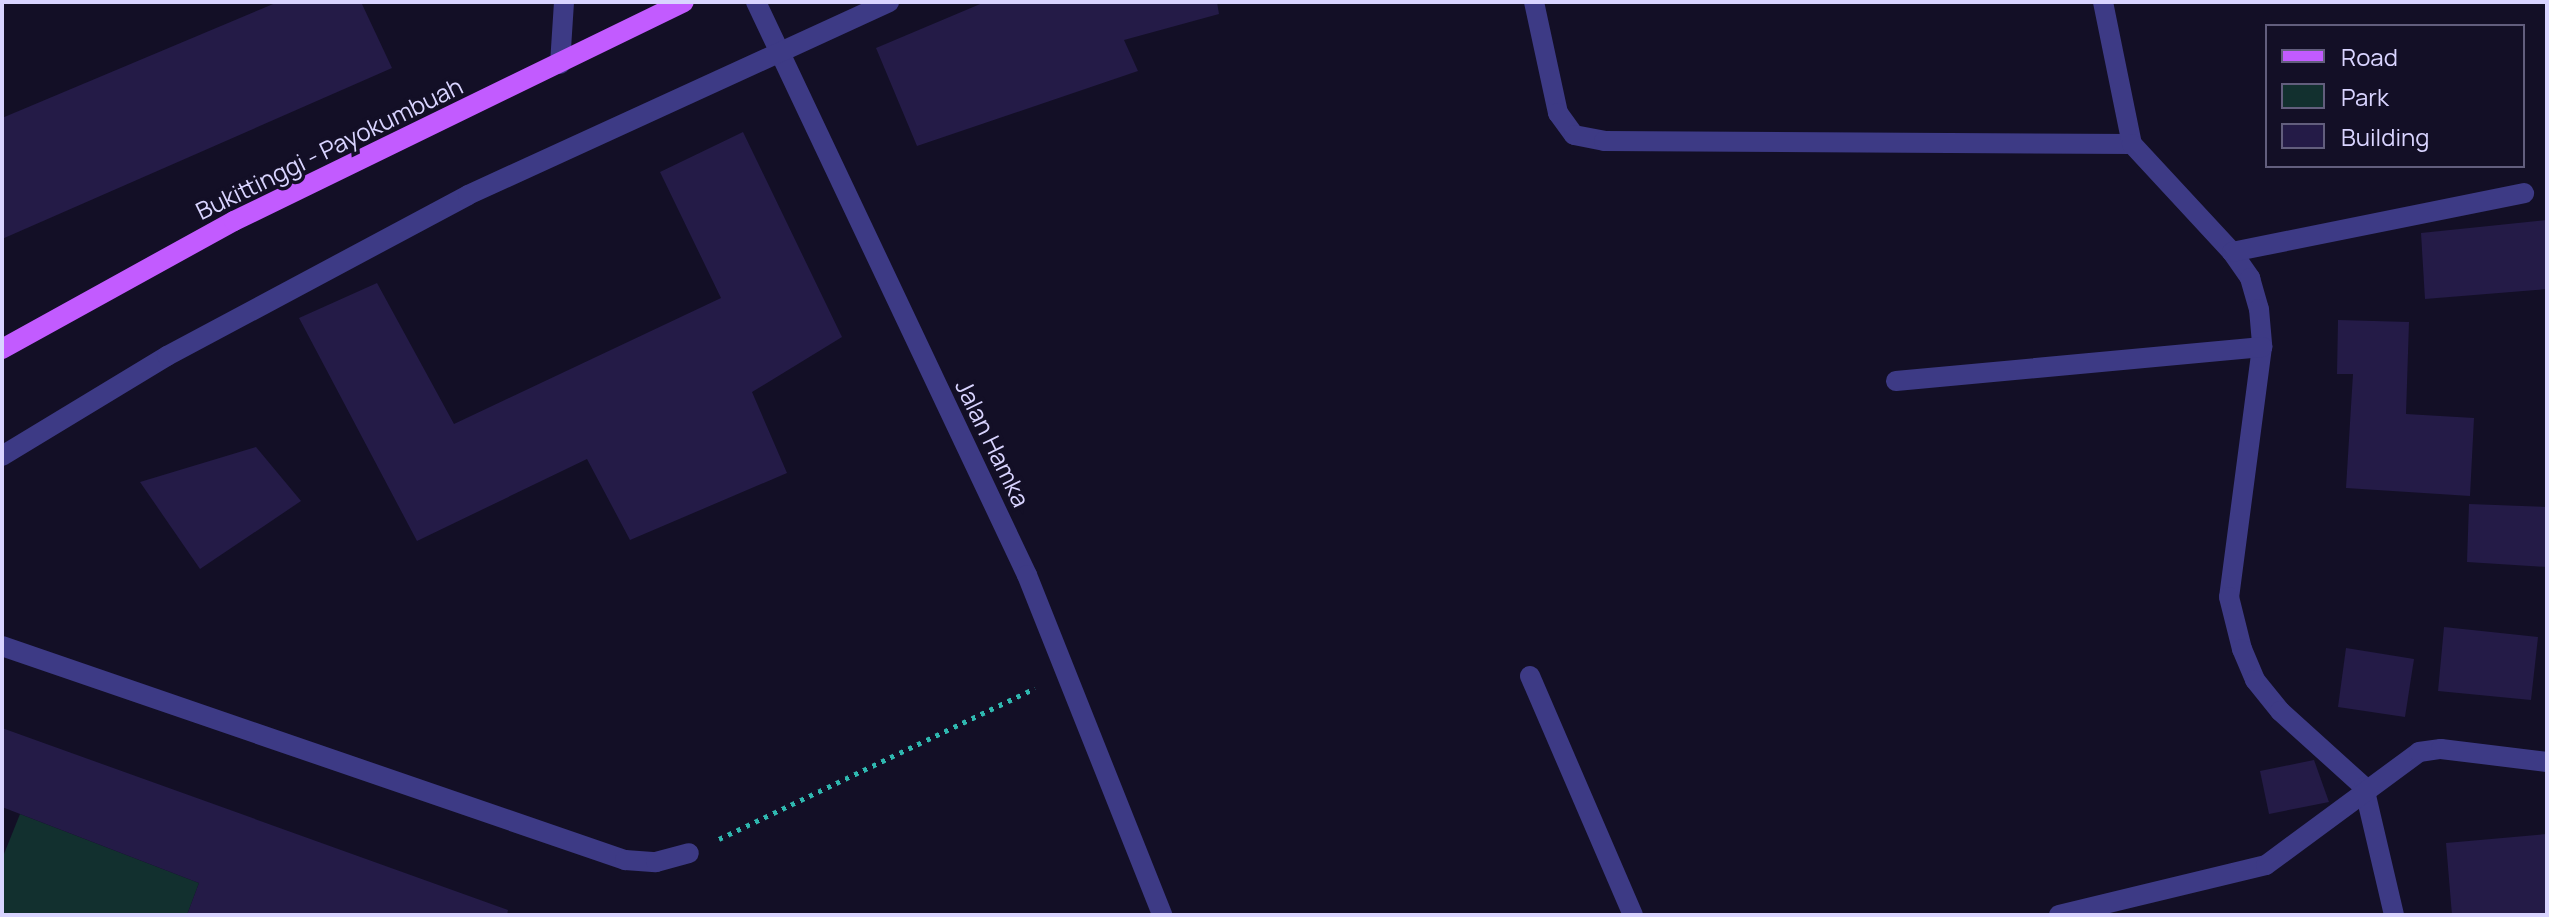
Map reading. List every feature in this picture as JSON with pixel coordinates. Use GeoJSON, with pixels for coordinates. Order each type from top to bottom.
{"type":"FeatureCollection","features":[{"type":"Feature","properties":{"kind":"main road","name":"Bukittinggi - Payokumbuah"},"geometry":{"type":"LineString","coordinates":[[2,349],[234,221],[684,2]]}},
{"type":"Feature","properties":{"kind":"street"},"geometry":{"type":"LineString","coordinates":[[560,64],[564,2]]}},
{"type":"Feature","properties":{"kind":"street","name":"Jalan Hamka"},"geometry":{"type":"LineString","coordinates":[[756,2],[1027,575],[1162,915]]}},
{"type":"Feature","properties":{"kind":"street"},"geometry":{"type":"LineString","coordinates":[[2,456],[167,356],[468,195],[780,56],[889,2]]}},
{"type":"Feature","properties":{"kind":"street"},"geometry":{"type":"LineString","coordinates":[[1534,2],[1558,113],[1574,135],[1604,141],[2132,144]]}},
{"type":"Feature","properties":{"kind":"street"},"geometry":{"type":"LineString","coordinates":[[2103,2],[2132,144],[2232,252],[2250,278],[2262,347],[2229,597],[2255,680],[2364,787],[2394,915]]}},
{"type":"Feature","properties":{"kind":"street"},"geometry":{"type":"LineString","coordinates":[[2232,252],[2524,193]]}},
{"type":"Feature","properties":{"kind":"street"},"geometry":{"type":"LineString","coordinates":[[1896,381],[2262,347]]}},
{"type":"Feature","properties":{"kind":"street"},"geometry":{"type":"LineString","coordinates":[[2,646],[625,860],[656,862],[689,853]]}},
{"type":"Feature","properties":{"kind":"street"},"geometry":{"type":"LineString","coordinates":[[1530,676],[1633,915]]}},
{"type":"Feature","properties":{"kind":"street"},"geometry":{"type":"LineString","coordinates":[[2059,915],[2266,865],[2296,848],[2364,787],[2430,749],[2547,762]]}},
{"type":"Feature","properties":{"kind":"path"},"geometry":{"type":"LineString","coordinates":[[689,853],[1067,673]]}},
{"type":"Feature","properties":{"kind":"green space"},"geometry":{"type":"Polygon","coordinates":[[[20,814],[199,883],[187,915],[2,915],[2,859],[20,814]]]}},
{"type":"Feature","properties":{"kind":"building"},"geometry":{"type":"Polygon","coordinates":[[[278,2],[361,2],[392,68],[2,239],[2,118],[278,2]]]}},
{"type":"Feature","properties":{"kind":"building"},"geometry":{"type":"Polygon","coordinates":[[[985,2],[1217,2],[1219,14],[1124,40],[1138,71],[917,146],[876,48],[985,2]]]}},
{"type":"Feature","properties":{"kind":"building"},"geometry":{"type":"Polygon","coordinates":[[[743,132],[842,337],[752,392],[787,473],[630,540],[587,459],[417,541],[299,318],[377,283],[454,424],[721,298],[660,172],[743,132]]]}},
{"type":"Feature","properties":{"kind":"building"},"geometry":{"type":"Polygon","coordinates":[[[2547,220],[2547,289],[2425,299],[2421,233],[2547,220]]]}},
{"type":"Feature","properties":{"kind":"building"},"geometry":{"type":"Polygon","coordinates":[[[2338,320],[2409,322],[2406,414],[2474,418],[2470,496],[2346,488],[2353,374],[2337,374],[2338,320]]]}},
{"type":"Feature","properties":{"kind":"building"},"geometry":{"type":"Polygon","coordinates":[[[256,447],[301,501],[200,569],[140,482],[256,447]]]}},
{"type":"Feature","properties":{"kind":"building"},"geometry":{"type":"Polygon","coordinates":[[[2469,504],[2547,507],[2547,567],[2467,562],[2469,504]]]}},
{"type":"Feature","properties":{"kind":"building"},"geometry":{"type":"Polygon","coordinates":[[[2444,627],[2538,637],[2531,700],[2438,691],[2444,627]]]}},
{"type":"Feature","properties":{"kind":"building"},"geometry":{"type":"Polygon","coordinates":[[[2346,648],[2414,659],[2405,717],[2338,707],[2346,648]]]}},
{"type":"Feature","properties":{"kind":"building"},"geometry":{"type":"Polygon","coordinates":[[[2,728],[508,910],[507,915],[187,915],[199,883],[2,807],[2,728]]]}},
{"type":"Feature","properties":{"kind":"building"},"geometry":{"type":"Polygon","coordinates":[[[2314,760],[2329,802],[2269,814],[2260,771],[2314,760]]]}},
{"type":"Feature","properties":{"kind":"building"},"geometry":{"type":"Polygon","coordinates":[[[2547,834],[2547,915],[2452,915],[2446,843],[2547,834]]]}}]}
